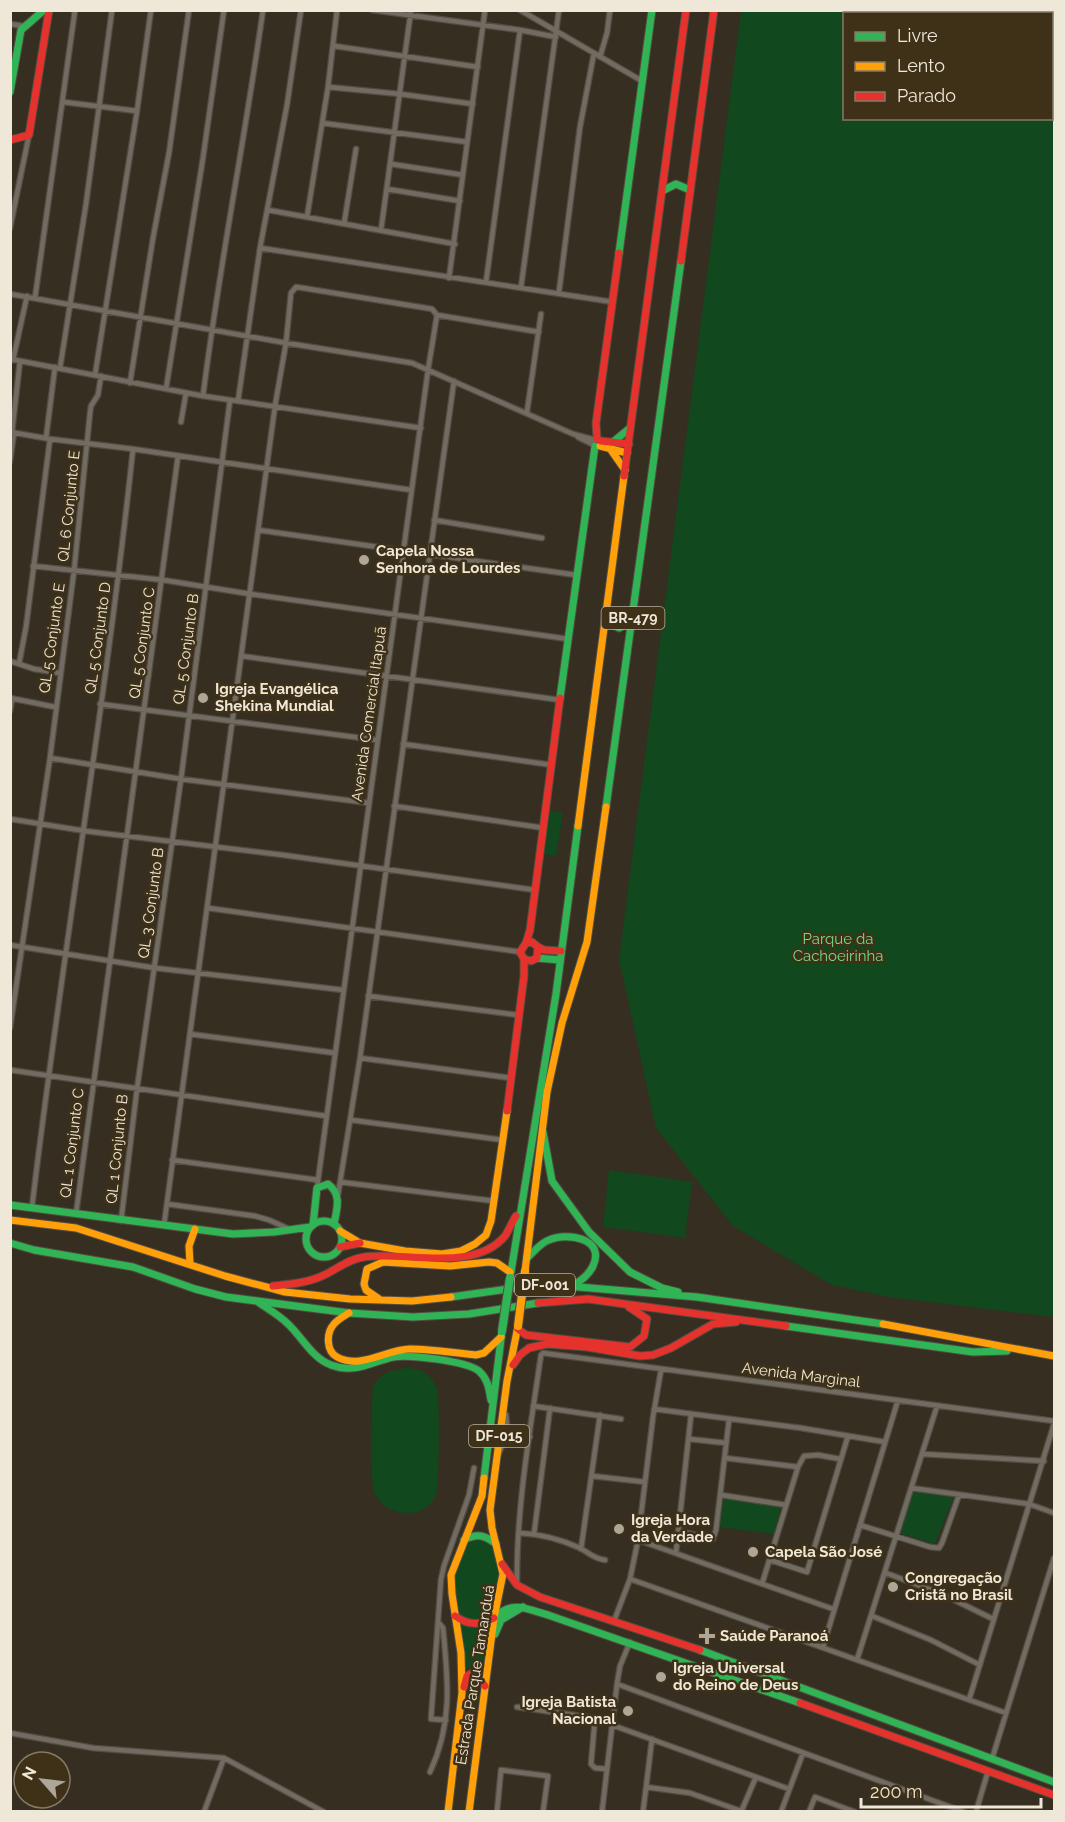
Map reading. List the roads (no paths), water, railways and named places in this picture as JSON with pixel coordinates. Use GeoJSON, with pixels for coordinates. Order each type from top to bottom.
{"type":"FeatureCollection","features":[{"type":"Feature","properties":{"kind":"main road"},"geometry":{"type":"LineString","coordinates":[[10,92],[14,47],[19,34],[24,26],[44,10]]}},
{"type":"Feature","properties":{"kind":"main road"},"geometry":{"type":"LineString","coordinates":[[12,139],[29,135],[49,10]]}},
{"type":"Feature","properties":{"kind":"main road"},"geometry":{"type":"LineString","coordinates":[[10,1205],[121,1221],[249,1234],[311,1226],[327,1221],[360,1243],[405,1251],[442,1254],[461,1251],[486,1235],[491,1221],[503,1140],[524,976],[532,944],[530,930],[535,890],[590,472],[597,443],[597,416],[652,10]]}},
{"type":"Feature","properties":{"kind":"main road","name":"BR-479"},"geometry":{"type":"LineString","coordinates":[[523,1198],[560,960],[664,190],[686,10]]}},
{"type":"Feature","properties":{"kind":"main road","name":"BR-479"},"geometry":{"type":"LineString","coordinates":[[527,1258],[542,1122],[555,1052],[587,942],[633,621],[714,10]]}},
{"type":"Feature","properties":{"kind":"main road"},"geometry":{"type":"LineString","coordinates":[[32,20],[40,24],[46,32]]}},
{"type":"Feature","properties":{"kind":"main road"},"geometry":{"type":"LineString","coordinates":[[664,190],[676,184],[690,190]]}},
{"type":"Feature","properties":{"kind":"main road"},"geometry":{"type":"LineString","coordinates":[[612,446],[631,427]]}},
{"type":"Feature","properties":{"kind":"main road"},"geometry":{"type":"LineString","coordinates":[[597,443],[628,449]]}},
{"type":"Feature","properties":{"kind":"main road"},"geometry":{"type":"LineString","coordinates":[[612,446],[625,470]]}},
{"type":"Feature","properties":{"kind":"main road"},"geometry":{"type":"LineString","coordinates":[[605,620],[614,628],[619,629],[633,621]]}},
{"type":"Feature","properties":{"kind":"main road"},"geometry":{"type":"LineString","coordinates":[[532,944],[544,950],[561,951]]}},
{"type":"Feature","properties":{"kind":"main road"},"geometry":{"type":"LineString","coordinates":[[528,957],[532,944]]}},
{"type":"Feature","properties":{"kind":"main road"},"geometry":{"type":"LineString","coordinates":[[528,957],[560,960]]}},
{"type":"Feature","properties":{"kind":"main road"},"geometry":{"type":"LineString","coordinates":[[542,1122],[552,1181],[589,1232],[630,1272],[662,1288],[697,1298]]}},
{"type":"Feature","properties":{"kind":"main road"},"geometry":{"type":"LineString","coordinates":[[334,1224],[338,1195],[334,1187],[328,1184],[317,1184],[311,1226],[306,1238],[310,1251],[322,1257],[329,1256],[340,1247],[360,1243]]}},
{"type":"Feature","properties":{"kind":"main road"},"geometry":{"type":"LineString","coordinates":[[266,1287],[309,1281],[363,1257],[440,1258],[475,1255],[500,1242],[512,1228],[523,1198]]}},
{"type":"Feature","properties":{"kind":"main road","name":"Estrada Parque Tamanduá"},"geometry":{"type":"LineString","coordinates":[[448,1812],[462,1697],[461,1654],[450,1589],[452,1575],[464,1539],[482,1496],[513,1253],[523,1198]]}},
{"type":"Feature","properties":{"kind":"main road","name":"DF-001"},"geometry":{"type":"LineString","coordinates":[[10,1220],[76,1228],[266,1287],[350,1299],[412,1301],[543,1284],[573,1286],[697,1298],[887,1325],[1054,1356]]}},
{"type":"Feature","properties":{"kind":"main road"},"geometry":{"type":"LineString","coordinates":[[190,1264],[189,1246],[195,1229]]}},
{"type":"Feature","properties":{"kind":"main road"},"geometry":{"type":"LineString","coordinates":[[290,1229],[306,1238]]}},
{"type":"Feature","properties":{"kind":"main road"},"geometry":{"type":"LineString","coordinates":[[340,1231],[342,1237],[340,1247]]}},
{"type":"Feature","properties":{"kind":"main road"},"geometry":{"type":"LineString","coordinates":[[527,1258],[546,1241],[556,1237],[574,1235],[588,1241],[595,1253],[595,1266],[587,1277],[573,1286]]}},
{"type":"Feature","properties":{"kind":"main road"},"geometry":{"type":"LineString","coordinates":[[10,1243],[56,1254],[133,1267],[195,1289],[226,1297],[349,1313]]}},
{"type":"Feature","properties":{"kind":"main road","name":"Estrada Parque Tamanduá"},"geometry":{"type":"LineString","coordinates":[[469,1812],[494,1618],[501,1591],[502,1564],[490,1510],[507,1381],[518,1328],[527,1258]]}},
{"type":"Feature","properties":{"kind":"main road"},"geometry":{"type":"LineString","coordinates":[[380,1300],[369,1294],[363,1287],[362,1280],[367,1269],[383,1262],[450,1266],[489,1262],[497,1263],[510,1275]]}},
{"type":"Feature","properties":{"kind":"main road","name":"DF-001"},"geometry":{"type":"LineString","coordinates":[[349,1313],[413,1317],[469,1314],[567,1300],[607,1300],[973,1352],[1020,1351]]}},
{"type":"Feature","properties":{"kind":"main road"},"geometry":{"type":"LineString","coordinates":[[518,1328],[526,1335],[630,1347],[638,1344],[644,1339],[647,1319],[636,1310],[607,1300]]}},
{"type":"Feature","properties":{"kind":"main road"},"geometry":{"type":"LineString","coordinates":[[256,1301],[288,1324],[318,1357],[330,1364],[347,1369],[361,1369],[403,1356],[474,1367],[487,1379],[490,1391],[491,1428]]}},
{"type":"Feature","properties":{"kind":"main road"},"geometry":{"type":"LineString","coordinates":[[349,1313],[331,1327],[328,1341],[331,1351],[337,1357],[347,1360],[361,1361],[402,1349],[476,1355],[484,1353],[502,1334]]}},
{"type":"Feature","properties":{"kind":"main road"},"geometry":{"type":"LineString","coordinates":[[510,1370],[519,1356],[529,1347],[542,1344],[575,1346],[642,1356],[664,1352],[682,1344],[699,1331],[716,1323],[749,1320]]}},
{"type":"Feature","properties":{"kind":"main road"},"geometry":{"type":"LineString","coordinates":[[464,1539],[479,1534],[485,1535],[496,1544]]}},
{"type":"Feature","properties":{"kind":"main road"},"geometry":{"type":"LineString","coordinates":[[502,1564],[517,1585],[540,1597],[806,1689],[1054,1782],[1050,1786],[1053,1794]]}},
{"type":"Feature","properties":{"kind":"main road"},"geometry":{"type":"LineString","coordinates":[[455,1616],[468,1625],[477,1626],[494,1618],[502,1610],[515,1606],[523,1607],[630,1642],[1053,1794]]}},
{"type":"Feature","properties":{"kind":"main road"},"geometry":{"type":"LineString","coordinates":[[485,1684],[496,1630],[505,1616],[523,1607]]}},
{"type":"Feature","properties":{"kind":"main road"},"geometry":{"type":"LineString","coordinates":[[575,1624],[573,1615],[580,1611]]}},
{"type":"Feature","properties":{"kind":"main road"},"geometry":{"type":"LineString","coordinates":[[462,1697],[467,1676],[470,1673],[476,1673],[485,1684]]}},
{"type":"Feature","properties":{"kind":"main road"},"geometry":{"type":"LineString","coordinates":[[764,1690],[773,1686],[769,1676]]}},
{"type":"Feature","properties":{"kind":"main road"},"geometry":{"type":"LineString","coordinates":[[786,1699],[782,1690],[791,1684]]}},
{"type":"Feature","properties":{"kind":"main road"},"geometry":{"type":"LineString","coordinates":[[1032,1787],[1040,1781],[1037,1776]]}},
{"type":"Feature","properties":{"kind":"street"},"geometry":{"type":"LineString","coordinates":[[35,297],[75,10]]}},
{"type":"Feature","properties":{"kind":"street"},"geometry":{"type":"LineString","coordinates":[[19,664],[26,627],[57,367],[71,305],[112,10]]}},
{"type":"Feature","properties":{"kind":"street"},"geometry":{"type":"LineString","coordinates":[[95,375],[137,111],[150,10]]}},
{"type":"Feature","properties":{"kind":"street"},"geometry":{"type":"LineString","coordinates":[[130,383],[169,153],[189,10]]}},
{"type":"Feature","properties":{"kind":"street"},"geometry":{"type":"LineString","coordinates":[[166,390],[225,10]]}},
{"type":"Feature","properties":{"kind":"street"},"geometry":{"type":"LineString","coordinates":[[203,396],[211,329],[253,80],[262,10]]}},
{"type":"Feature","properties":{"kind":"street"},"geometry":{"type":"LineString","coordinates":[[238,401],[260,248],[287,105],[301,10]]}},
{"type":"Feature","properties":{"kind":"street"},"geometry":{"type":"LineString","coordinates":[[307,217],[334,46],[337,10]]}},
{"type":"Feature","properties":{"kind":"street"},"geometry":{"type":"LineString","coordinates":[[372,10],[411,13],[483,27],[556,35]]}},
{"type":"Feature","properties":{"kind":"street"},"geometry":{"type":"LineString","coordinates":[[449,278],[485,10]]}},
{"type":"Feature","properties":{"kind":"street"},"geometry":{"type":"LineString","coordinates":[[521,287],[559,10]]}},
{"type":"Feature","properties":{"kind":"street"},"geometry":{"type":"LineString","coordinates":[[600,57],[607,33],[610,10]]}},
{"type":"Feature","properties":{"kind":"street"},"geometry":{"type":"LineString","coordinates":[[521,11],[556,35],[643,81]]}},
{"type":"Feature","properties":{"kind":"street"},"geometry":{"type":"LineString","coordinates":[[381,230],[411,13]]}},
{"type":"Feature","properties":{"kind":"street"},"geometry":{"type":"LineString","coordinates":[[10,24],[24,26]]}},
{"type":"Feature","properties":{"kind":"street"},"geometry":{"type":"LineString","coordinates":[[486,282],[520,30]]}},
{"type":"Feature","properties":{"kind":"street"},"geometry":{"type":"LineString","coordinates":[[334,46],[478,67]]}},
{"type":"Feature","properties":{"kind":"street"},"geometry":{"type":"LineString","coordinates":[[559,292],[580,127],[594,54]]}},
{"type":"Feature","properties":{"kind":"street"},"geometry":{"type":"LineString","coordinates":[[328,87],[473,104]]}},
{"type":"Feature","properties":{"kind":"street"},"geometry":{"type":"LineString","coordinates":[[63,102],[137,111]]}},
{"type":"Feature","properties":{"kind":"street"},"geometry":{"type":"LineString","coordinates":[[322,123],[467,142]]}},
{"type":"Feature","properties":{"kind":"street"},"geometry":{"type":"LineString","coordinates":[[10,228],[29,135]]}},
{"type":"Feature","properties":{"kind":"street"},"geometry":{"type":"LineString","coordinates":[[344,224],[356,149]]}},
{"type":"Feature","properties":{"kind":"street"},"geometry":{"type":"LineString","coordinates":[[391,164],[463,175]]}},
{"type":"Feature","properties":{"kind":"street"},"geometry":{"type":"LineString","coordinates":[[387,189],[460,201]]}},
{"type":"Feature","properties":{"kind":"street"},"geometry":{"type":"LineString","coordinates":[[268,210],[455,244]]}},
{"type":"Feature","properties":{"kind":"street"},"geometry":{"type":"LineString","coordinates":[[260,248],[613,302]]}},
{"type":"Feature","properties":{"kind":"street"},"geometry":{"type":"LineString","coordinates":[[165,1226],[172,1160],[275,406],[286,343],[291,293],[296,287],[432,309],[437,315],[539,332]]}},
{"type":"Feature","properties":{"kind":"street"},"geometry":{"type":"LineString","coordinates":[[10,294],[286,343],[398,359],[597,443]]}},
{"type":"Feature","properties":{"kind":"street"},"geometry":{"type":"LineString","coordinates":[[27,296],[12,360],[166,390],[421,428]]}},
{"type":"Feature","properties":{"kind":"street"},"geometry":{"type":"LineString","coordinates":[[527,412],[541,314]]}},
{"type":"Feature","properties":{"kind":"street","name":"Avenida Comercial Itapuã"},"geometry":{"type":"LineString","coordinates":[[317,1184],[411,490],[437,315]]}},
{"type":"Feature","properties":{"kind":"street"},"geometry":{"type":"LineString","coordinates":[[10,461],[20,361]]}},
{"type":"Feature","properties":{"kind":"street","name":"QL 6 Conjunto E"},"geometry":{"type":"LineString","coordinates":[[74,571],[91,406],[98,395],[101,376]]}},
{"type":"Feature","properties":{"kind":"street"},"geometry":{"type":"LineString","coordinates":[[338,1195],[360,1058],[454,381]]}},
{"type":"Feature","properties":{"kind":"street"},"geometry":{"type":"LineString","coordinates":[[181,422],[186,393]]}},
{"type":"Feature","properties":{"kind":"street","name":"QL 5 Conjunto B"},"geometry":{"type":"LineString","coordinates":[[181,779],[230,400]]}},
{"type":"Feature","properties":{"kind":"street"},"geometry":{"type":"LineString","coordinates":[[12,432],[411,490]]}},
{"type":"Feature","properties":{"kind":"street","name":"QL 5 Conjunto D"},"geometry":{"type":"LineString","coordinates":[[32,1208],[48,1077],[94,764],[133,449]]}},
{"type":"Feature","properties":{"kind":"street","name":"QL 5 Conjunto C"},"geometry":{"type":"LineString","coordinates":[[93,1082],[163,580],[178,456]]}},
{"type":"Feature","properties":{"kind":"street"},"geometry":{"type":"LineString","coordinates":[[434,520],[542,538]]}},
{"type":"Feature","properties":{"kind":"street"},"geometry":{"type":"LineString","coordinates":[[258,530],[576,575]]}},
{"type":"Feature","properties":{"kind":"street"},"geometry":{"type":"LineString","coordinates":[[33,566],[163,580],[568,639]]}},
{"type":"Feature","properties":{"kind":"street","name":"QL 5 Conjunto E"},"geometry":{"type":"LineString","coordinates":[[10,1028],[50,759],[74,571]]}},
{"type":"Feature","properties":{"kind":"street"},"geometry":{"type":"LineString","coordinates":[[241,656],[386,678],[560,700]]}},
{"type":"Feature","properties":{"kind":"street"},"geometry":{"type":"LineString","coordinates":[[10,661],[43,671],[60,673]]}},
{"type":"Feature","properties":{"kind":"street"},"geometry":{"type":"LineString","coordinates":[[10,711],[11,699],[55,707]]}},
{"type":"Feature","properties":{"kind":"street"},"geometry":{"type":"LineString","coordinates":[[100,704],[377,740]]}},
{"type":"Feature","properties":{"kind":"street"},"geometry":{"type":"LineString","coordinates":[[403,744],[552,765]]}},
{"type":"Feature","properties":{"kind":"street"},"geometry":{"type":"LineString","coordinates":[[50,759],[181,779],[369,802]]}},
{"type":"Feature","properties":{"kind":"street","name":"QL 3 Conjunto B"},"geometry":{"type":"LineString","coordinates":[[137,1089],[181,779]]}},
{"type":"Feature","properties":{"kind":"street"},"geometry":{"type":"LineString","coordinates":[[394,806],[543,828]]}},
{"type":"Feature","properties":{"kind":"street"},"geometry":{"type":"LineString","coordinates":[[10,819],[85,831],[172,840],[535,890]]}},
{"type":"Feature","properties":{"kind":"street"},"geometry":{"type":"LineString","coordinates":[[208,908],[352,928],[528,957]]}},
{"type":"Feature","properties":{"kind":"street"},"geometry":{"type":"LineString","coordinates":[[10,945],[155,968],[344,990]]}},
{"type":"Feature","properties":{"kind":"street"},"geometry":{"type":"LineString","coordinates":[[368,996],[518,1015]]}},
{"type":"Feature","properties":{"kind":"street"},"geometry":{"type":"LineString","coordinates":[[190,1034],[335,1053]]}},
{"type":"Feature","properties":{"kind":"street"},"geometry":{"type":"LineString","coordinates":[[360,1058],[511,1078]]}},
{"type":"Feature","properties":{"kind":"street","name":"QL 1 Conjunto C"},"geometry":{"type":"LineString","coordinates":[[10,1070],[93,1082],[76,1214]]}},
{"type":"Feature","properties":{"kind":"street","name":"QL 1 Conjunto B"},"geometry":{"type":"LineString","coordinates":[[93,1082],[137,1089],[121,1221]]}},
{"type":"Feature","properties":{"kind":"street"},"geometry":{"type":"LineString","coordinates":[[137,1089],[326,1116]]}},
{"type":"Feature","properties":{"kind":"street"},"geometry":{"type":"LineString","coordinates":[[351,1120],[503,1140]]}},
{"type":"Feature","properties":{"kind":"street"},"geometry":{"type":"LineString","coordinates":[[172,1160],[317,1184]]}},
{"type":"Feature","properties":{"kind":"street"},"geometry":{"type":"LineString","coordinates":[[340,1182],[494,1201]]}},
{"type":"Feature","properties":{"kind":"street"},"geometry":{"type":"LineString","coordinates":[[167,1204],[255,1216],[290,1229]]}},
{"type":"Feature","properties":{"kind":"street","name":"Avenida Marginal"},"geometry":{"type":"LineString","coordinates":[[534,1406],[541,1355],[544,1353],[1054,1423]]}},
{"type":"Feature","properties":{"kind":"street"},"geometry":{"type":"LineString","coordinates":[[640,1366],[642,1356]]}},
{"type":"Feature","properties":{"kind":"street"},"geometry":{"type":"LineString","coordinates":[[614,1621],[630,1580],[638,1540],[661,1370]]}},
{"type":"Feature","properties":{"kind":"street"},"geometry":{"type":"LineString","coordinates":[[507,1381],[509,1396],[506,1424],[507,1428],[519,1436]]}},
{"type":"Feature","properties":{"kind":"street"},"geometry":{"type":"LineString","coordinates":[[823,1647],[898,1400]]}},
{"type":"Feature","properties":{"kind":"street"},"geometry":{"type":"LineString","coordinates":[[517,1585],[520,1534],[534,1406],[621,1419]]}},
{"type":"Feature","properties":{"kind":"street"},"geometry":{"type":"LineString","coordinates":[[858,1660],[938,1406]]}},
{"type":"Feature","properties":{"kind":"street"},"geometry":{"type":"LineString","coordinates":[[534,1534],[550,1408]]}},
{"type":"Feature","properties":{"kind":"street"},"geometry":{"type":"LineString","coordinates":[[654,1409],[801,1428],[885,1442]]}},
{"type":"Feature","properties":{"kind":"street"},"geometry":{"type":"LineString","coordinates":[[581,1549],[600,1415]]}},
{"type":"Feature","properties":{"kind":"street"},"geometry":{"type":"LineString","coordinates":[[676,1552],[691,1415]]}},
{"type":"Feature","properties":{"kind":"street"},"geometry":{"type":"LineString","coordinates":[[679,1531],[712,1539],[716,1530],[721,1495],[729,1420]]}},
{"type":"Feature","properties":{"kind":"street"},"geometry":{"type":"LineString","coordinates":[[969,1700],[1054,1423]]}},
{"type":"Feature","properties":{"kind":"street"},"geometry":{"type":"LineString","coordinates":[[495,1466],[504,1440],[519,1436],[530,1437]]}},
{"type":"Feature","properties":{"kind":"street"},"geometry":{"type":"LineString","coordinates":[[770,1560],[807,1572],[848,1436]]}},
{"type":"Feature","properties":{"kind":"street"},"geometry":{"type":"LineString","coordinates":[[689,1439],[726,1443]]}},
{"type":"Feature","properties":{"kind":"street"},"geometry":{"type":"LineString","coordinates":[[922,1454],[1044,1461]]}},
{"type":"Feature","properties":{"kind":"street"},"geometry":{"type":"LineString","coordinates":[[762,1584],[798,1467],[806,1455],[840,1459]]}},
{"type":"Feature","properties":{"kind":"street"},"geometry":{"type":"LineString","coordinates":[[725,1458],[798,1467]]}},
{"type":"Feature","properties":{"kind":"street"},"geometry":{"type":"LineString","coordinates":[[446,1719],[431,1719],[444,1566],[469,1495],[474,1468]]}},
{"type":"Feature","properties":{"kind":"street"},"geometry":{"type":"LineString","coordinates":[[592,1476],[645,1482]]}},
{"type":"Feature","properties":{"kind":"street"},"geometry":{"type":"LineString","coordinates":[[911,1488],[1029,1504],[1054,1512]]}},
{"type":"Feature","properties":{"kind":"street"},"geometry":{"type":"LineString","coordinates":[[721,1495],[786,1505]]}},
{"type":"Feature","properties":{"kind":"street"},"geometry":{"type":"LineString","coordinates":[[860,1525],[939,1548],[958,1495]]}},
{"type":"Feature","properties":{"kind":"street"},"geometry":{"type":"LineString","coordinates":[[458,1527],[468,1531]]}},
{"type":"Feature","properties":{"kind":"street"},"geometry":{"type":"LineString","coordinates":[[520,1534],[534,1534],[581,1549],[593,1557],[605,1560]]}},
{"type":"Feature","properties":{"kind":"street"},"geometry":{"type":"LineString","coordinates":[[638,1540],[833,1609]]}},
{"type":"Feature","properties":{"kind":"street"},"geometry":{"type":"LineString","coordinates":[[992,1760],[1052,1572],[1054,1558]]}},
{"type":"Feature","properties":{"kind":"street"},"geometry":{"type":"LineString","coordinates":[[885,1573],[942,1594],[993,1620]]}},
{"type":"Feature","properties":{"kind":"street"},"geometry":{"type":"LineString","coordinates":[[630,1580],[1006,1713]]}},
{"type":"Feature","properties":{"kind":"street"},"geometry":{"type":"LineString","coordinates":[[872,1616],[931,1640],[980,1665]]}},
{"type":"Feature","properties":{"kind":"street"},"geometry":{"type":"LineString","coordinates":[[430,1772],[441,1744],[446,1719],[446,1663],[443,1628],[438,1622]]}},
{"type":"Feature","properties":{"kind":"street"},"geometry":{"type":"LineString","coordinates":[[602,1812],[617,1684],[620,1666],[630,1642]]}},
{"type":"Feature","properties":{"kind":"street"},"geometry":{"type":"LineString","coordinates":[[434,1664],[446,1663]]}},
{"type":"Feature","properties":{"kind":"street"},"geometry":{"type":"LineString","coordinates":[[617,1684],[964,1812]]}},
{"type":"Feature","properties":{"kind":"street"},"geometry":{"type":"LineString","coordinates":[[517,1707],[595,1719],[591,1764],[595,1768],[607,1769]]}},
{"type":"Feature","properties":{"kind":"street"},"geometry":{"type":"LineString","coordinates":[[612,1725],[789,1789]]}},
{"type":"Feature","properties":{"kind":"street"},"geometry":{"type":"LineString","coordinates":[[10,1733],[93,1748],[224,1758],[324,1812]]}},
{"type":"Feature","properties":{"kind":"street"},"geometry":{"type":"LineString","coordinates":[[643,1812],[652,1739]]}},
{"type":"Feature","properties":{"kind":"street"},"geometry":{"type":"LineString","coordinates":[[782,1812],[803,1753]]}},
{"type":"Feature","properties":{"kind":"street"},"geometry":{"type":"LineString","coordinates":[[204,1812],[224,1758]]}},
{"type":"Feature","properties":{"kind":"street"},"geometry":{"type":"LineString","coordinates":[[497,1812],[501,1770],[548,1776],[543,1812]]}},
{"type":"Feature","properties":{"kind":"street"},"geometry":{"type":"LineString","coordinates":[[976,1812],[988,1771]]}},
{"type":"Feature","properties":{"kind":"street"},"geometry":{"type":"LineString","coordinates":[[646,1787],[683,1791],[741,1811],[756,1777]]}},
{"type":"Feature","properties":{"kind":"street"},"geometry":{"type":"LineString","coordinates":[[809,1812],[815,1797],[855,1812]]}},
{"type":"Feature","properties":{"kind":"place","name":"Capela Nossa Senhora de Lourdes"},"geometry":{"type":"Point","coordinates":[364,560]}},
{"type":"Feature","properties":{"kind":"place","name":"Igreja Evangélica Shekina Mundial"},"geometry":{"type":"Point","coordinates":[203,698]}},
{"type":"Feature","properties":{"kind":"place","name":"Igreja Hora da Verdade"},"geometry":{"type":"Point","coordinates":[619,1529]}},
{"type":"Feature","properties":{"kind":"place","name":"Capela São José"},"geometry":{"type":"Point","coordinates":[753,1552]}},
{"type":"Feature","properties":{"kind":"place","name":"Congregação Cristã no Brasil"},"geometry":{"type":"Point","coordinates":[893,1587]}},
{"type":"Feature","properties":{"kind":"place","name":"Saúde Paranoá"},"geometry":{"type":"Point","coordinates":[707,1636]}},
{"type":"Feature","properties":{"kind":"place","name":"Igreja Universal do Reino de Deus"},"geometry":{"type":"Point","coordinates":[661,1677]}},
{"type":"Feature","properties":{"kind":"place","name":"Igreja Batista Nacional"},"geometry":{"type":"Point","coordinates":[628,1711]}},
{"type":"Feature","properties":{"kind":"park label","name":"Parque da Cachoeirinha"},"geometry":{"type":"Point","coordinates":[838,948]}}]}
